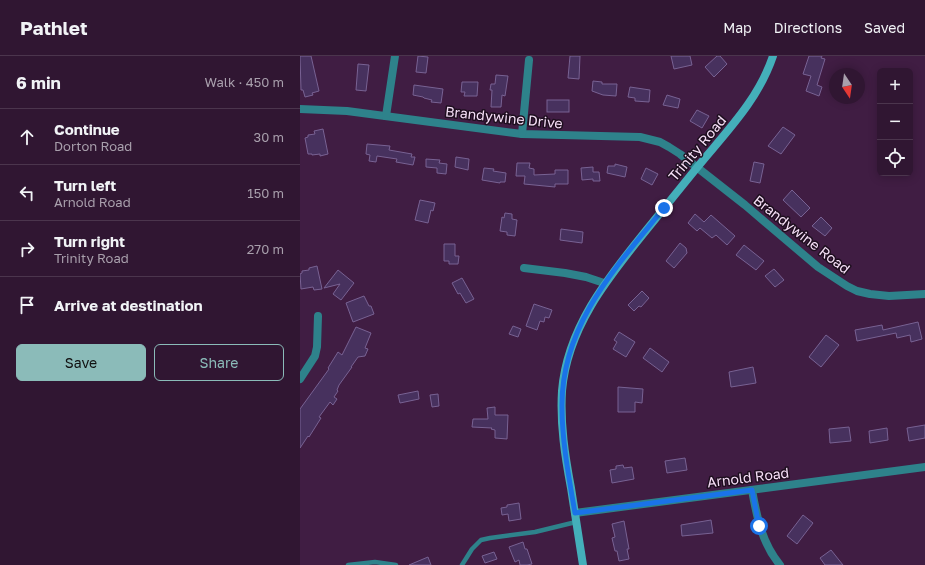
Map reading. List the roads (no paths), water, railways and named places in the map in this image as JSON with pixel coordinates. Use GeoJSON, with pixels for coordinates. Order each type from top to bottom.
{"type":"FeatureCollection","features":[{"type":"Feature","properties":{"kind":"main road","name":"Trinity Road"},"geometry":{"type":"LineString","coordinates":[[583,565],[564,435],[562,390],[569,353],[575,336],[583,318],[604,283],[745,109],[767,71],[773,56]]}},
{"type":"Feature","properties":{"kind":"street"},"geometry":{"type":"LineString","coordinates":[[386,116],[395,56]]}},
{"type":"Feature","properties":{"kind":"street"},"geometry":{"type":"LineString","coordinates":[[522,134],[529,60]]}},
{"type":"Feature","properties":{"kind":"street","name":"Brandywine Drive"},"geometry":{"type":"LineString","coordinates":[[300,109],[347,111],[522,134],[640,137],[660,142],[697,167]]}},
{"type":"Feature","properties":{"kind":"street","name":"Brandywine Road"},"geometry":{"type":"LineString","coordinates":[[697,167],[818,267],[847,286],[857,291],[882,295],[907,296],[925,294]]}},
{"type":"Feature","properties":{"kind":"street"},"geometry":{"type":"LineString","coordinates":[[524,268],[565,273],[586,277],[604,283]]}},
{"type":"Feature","properties":{"kind":"street"},"geometry":{"type":"LineString","coordinates":[[300,379],[315,356],[317,347],[318,316]]}},
{"type":"Feature","properties":{"kind":"street","name":"Arnold Road"},"geometry":{"type":"LineString","coordinates":[[575,513],[925,467]]}},
{"type":"Feature","properties":{"kind":"street"},"geometry":{"type":"LineString","coordinates":[[752,490],[759,526],[763,537],[780,565]]}},
{"type":"Feature","properties":{"kind":"lane"},"geometry":{"type":"LineString","coordinates":[[462,565],[472,549],[481,540],[535,532],[576,522]]}},
{"type":"Feature","properties":{"kind":"lane"},"geometry":{"type":"LineString","coordinates":[[348,565],[375,562],[396,565]]}}]}
